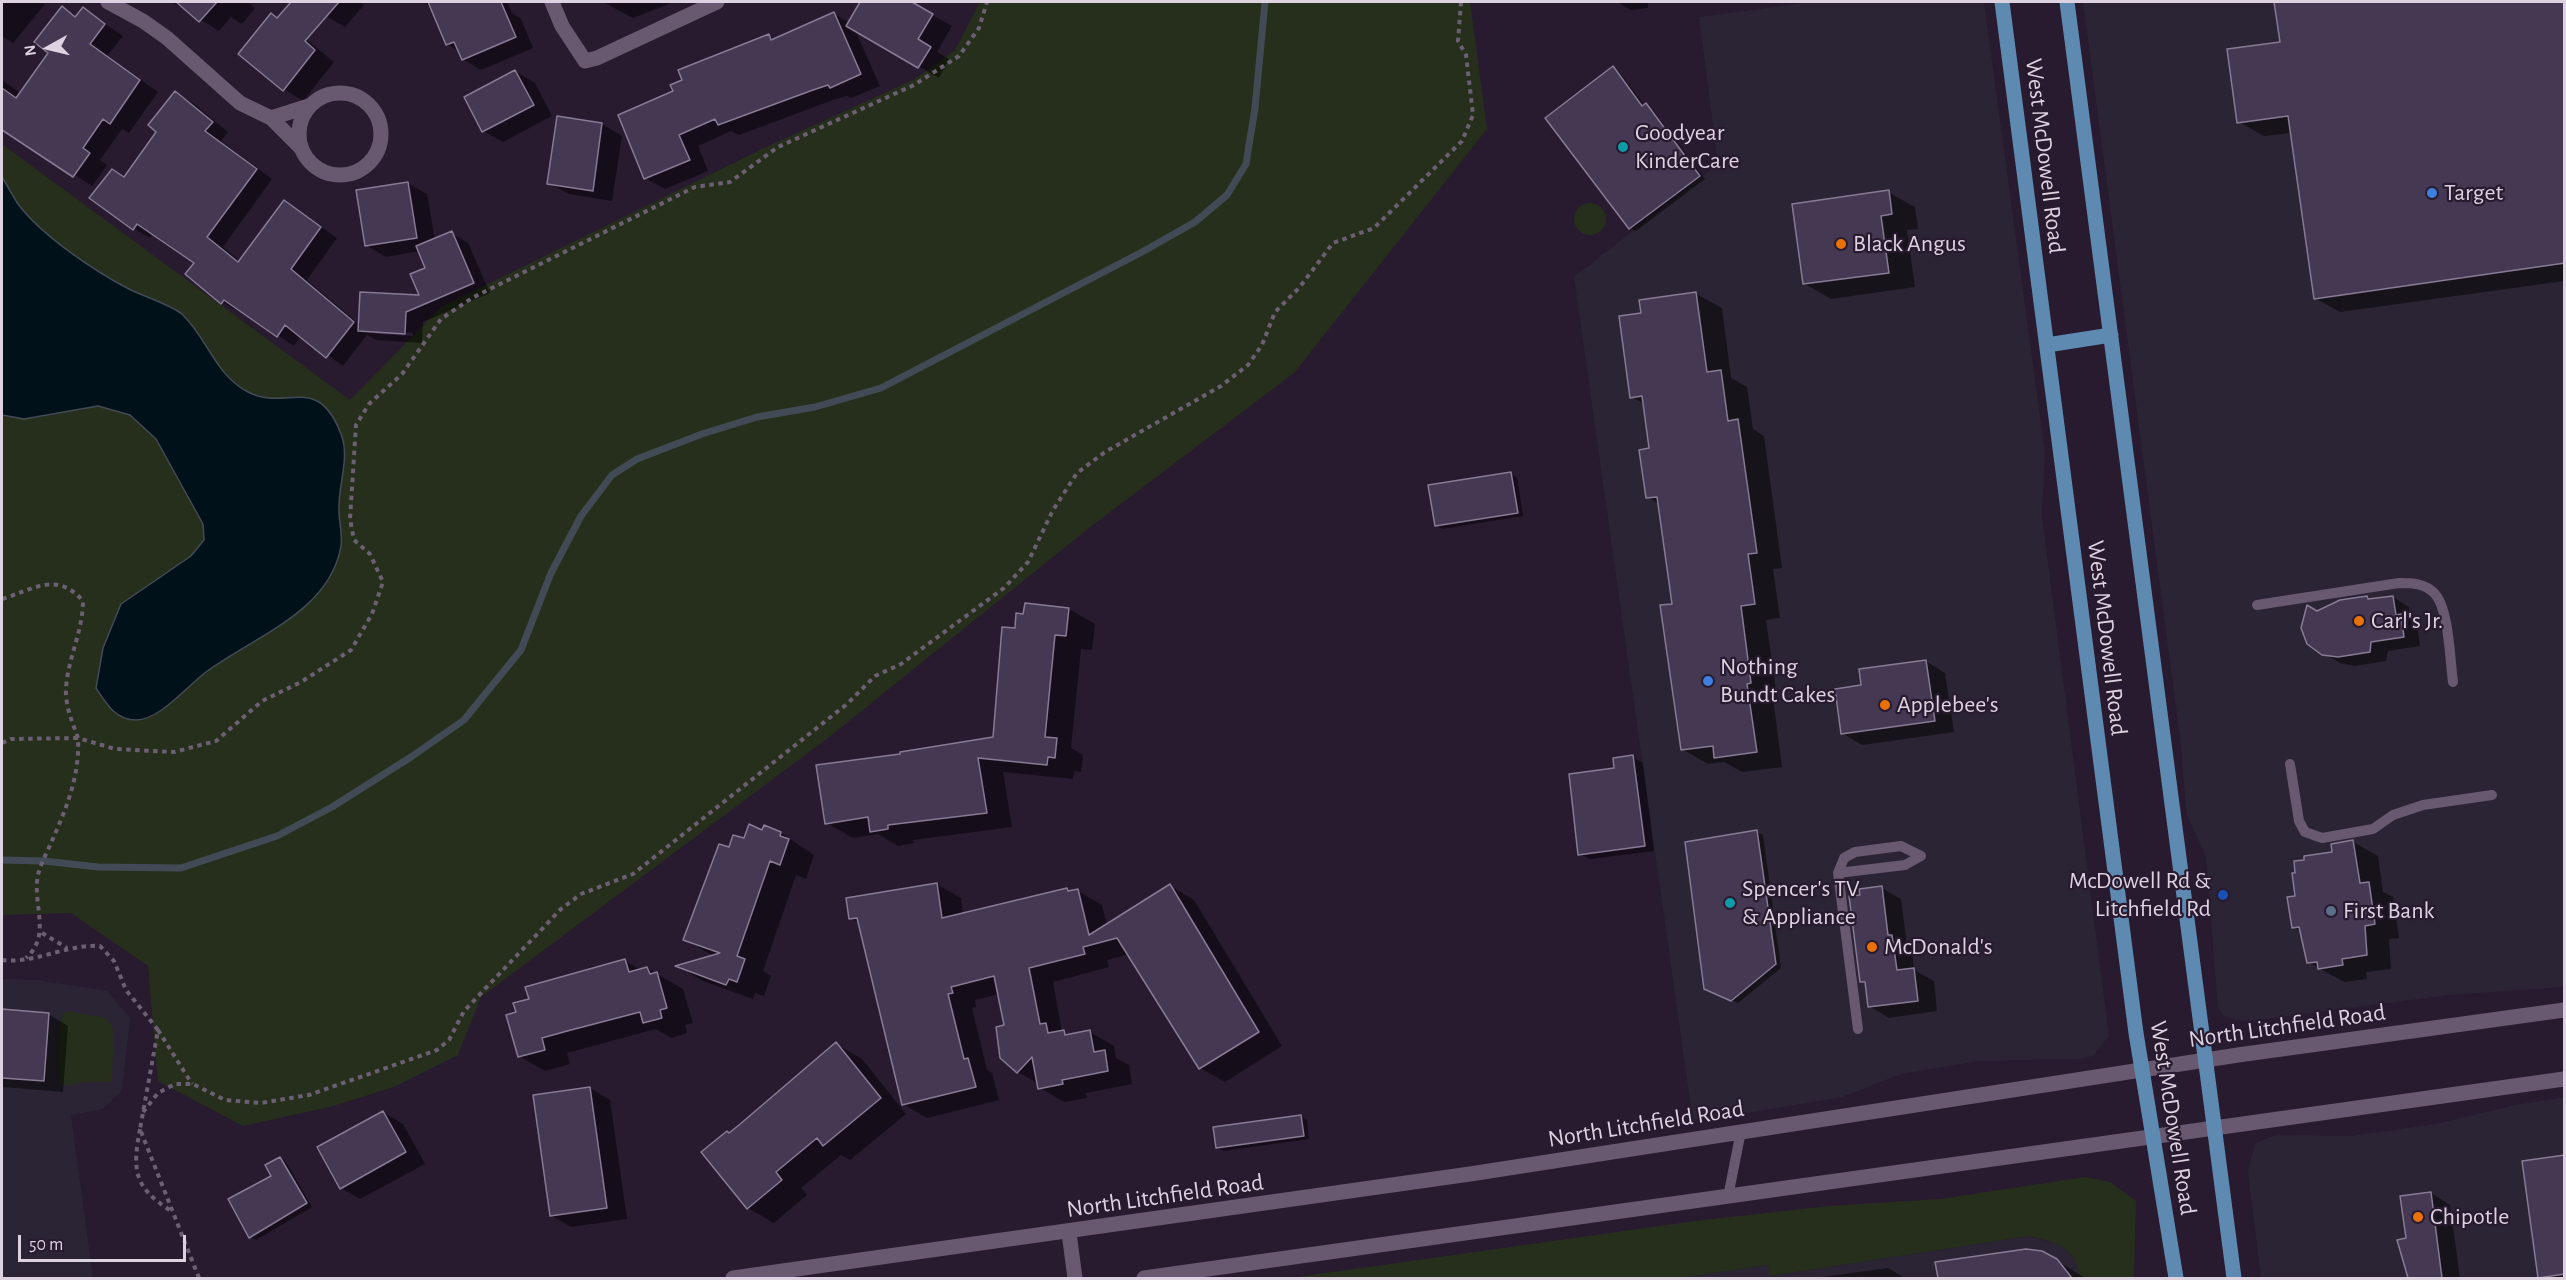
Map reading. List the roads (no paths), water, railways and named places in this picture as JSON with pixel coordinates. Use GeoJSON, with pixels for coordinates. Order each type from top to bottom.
{"type":"FeatureCollection","features":[{"type":"Feature","properties":{"kind":"main road"},"geometry":{"type":"LineString","coordinates":[[108,2],[143,21],[167,38],[240,103],[272,118],[301,148],[308,161],[318,169],[343,176],[366,166],[375,156],[381,142],[381,128],[376,114],[368,103],[341,92],[327,94],[309,106],[272,118]]}},
{"type":"Feature","properties":{"kind":"main road"},"geometry":{"type":"LineString","coordinates":[[552,2],[562,26],[585,61],[597,58],[717,2]]}},
{"type":"Feature","properties":{"kind":"main road","name":"West McDowell Road"},"geometry":{"type":"LineString","coordinates":[[2002,2],[2141,1070],[2176,1278]]}},
{"type":"Feature","properties":{"kind":"main road","name":"West McDowell Road"},"geometry":{"type":"LineString","coordinates":[[2067,2],[2234,1278]]}},
{"type":"Feature","properties":{"kind":"main road"},"geometry":{"type":"LineString","coordinates":[[301,148],[299,126],[309,106]]}},
{"type":"Feature","properties":{"kind":"main road"},"geometry":{"type":"LineString","coordinates":[[2047,345],[2111,335]]}},
{"type":"Feature","properties":{"kind":"main road","name":"North Litchfield Road"},"geometry":{"type":"LineString","coordinates":[[733,1278],[1069,1233],[1470,1174],[2206,1060],[2565,1010]]}},
{"type":"Feature","properties":{"kind":"main road"},"geometry":{"type":"LineString","coordinates":[[1144,1278],[2565,1079]]}},
{"type":"Feature","properties":{"kind":"main road"},"geometry":{"type":"LineString","coordinates":[[1069,1233],[1075,1278]]}},
{"type":"Feature","properties":{"kind":"lane"},"geometry":{"type":"LineString","coordinates":[[2257,605],[2399,583],[2418,583],[2435,594],[2444,612],[2453,682]]}},
{"type":"Feature","properties":{"kind":"lane"},"geometry":{"type":"LineString","coordinates":[[2289,764],[2299,821],[2306,832],[2322,838],[2373,829],[2393,815],[2423,805],[2492,795]]}},
{"type":"Feature","properties":{"kind":"lane"},"geometry":{"type":"LineString","coordinates":[[1838,873],[1905,865],[1921,856],[1901,846],[1855,852],[1844,858],[1838,873],[1858,1029]]}},
{"type":"Feature","properties":{"kind":"lane"},"geometry":{"type":"LineString","coordinates":[[1728,1197],[1741,1131]]}},
{"type":"Feature","properties":{"kind":"water"},"geometry":{"type":"Polygon","coordinates":[[[2,177],[18,204],[54,240],[115,281],[182,314],[199,334],[219,366],[237,385],[262,397],[300,397],[322,404],[332,415],[341,434],[344,460],[339,497],[341,546],[334,569],[322,589],[287,621],[206,672],[164,709],[145,719],[129,719],[117,714],[96,688],[103,648],[121,604],[191,556],[204,540],[203,524],[156,439],[130,415],[98,406],[24,419],[2,415],[2,177]]]}},
{"type":"Feature","properties":{"kind":"waterway"},"geometry":{"type":"LineString","coordinates":[[2,860],[44,861],[98,867],[181,868],[277,836],[332,807],[411,757],[464,720],[521,650],[551,573],[581,516],[612,475],[637,459],[702,434],[757,417],[815,407],[881,388],[1142,252],[1195,222],[1227,195],[1246,164],[1255,108],[1265,2]]}},
{"type":"Feature","properties":{"kind":"place","name":"Goodyear KinderCare"},"geometry":{"type":"Point","coordinates":[1623,147]}},
{"type":"Feature","properties":{"kind":"place","name":"Target"},"geometry":{"type":"Point","coordinates":[2432,193]}},
{"type":"Feature","properties":{"kind":"place","name":"Black Angus"},"geometry":{"type":"Point","coordinates":[1841,244]}},
{"type":"Feature","properties":{"kind":"place","name":"Carl's Jr."},"geometry":{"type":"Point","coordinates":[2359,621]}},
{"type":"Feature","properties":{"kind":"place","name":"Nothing Bundt Cakes"},"geometry":{"type":"Point","coordinates":[1708,681]}},
{"type":"Feature","properties":{"kind":"place","name":"Applebee's"},"geometry":{"type":"Point","coordinates":[1885,705]}},
{"type":"Feature","properties":{"kind":"place","name":"McDowell Rd & Litchfield Rd"},"geometry":{"type":"Point","coordinates":[2223,895]}},
{"type":"Feature","properties":{"kind":"place","name":"Spencer's TV & Appliance"},"geometry":{"type":"Point","coordinates":[1730,903]}},
{"type":"Feature","properties":{"kind":"place","name":"First Bank"},"geometry":{"type":"Point","coordinates":[2331,911]}},
{"type":"Feature","properties":{"kind":"place","name":"McDonald's"},"geometry":{"type":"Point","coordinates":[1872,947]}},
{"type":"Feature","properties":{"kind":"place","name":"Chipotle"},"geometry":{"type":"Point","coordinates":[2418,1217]}}]}
